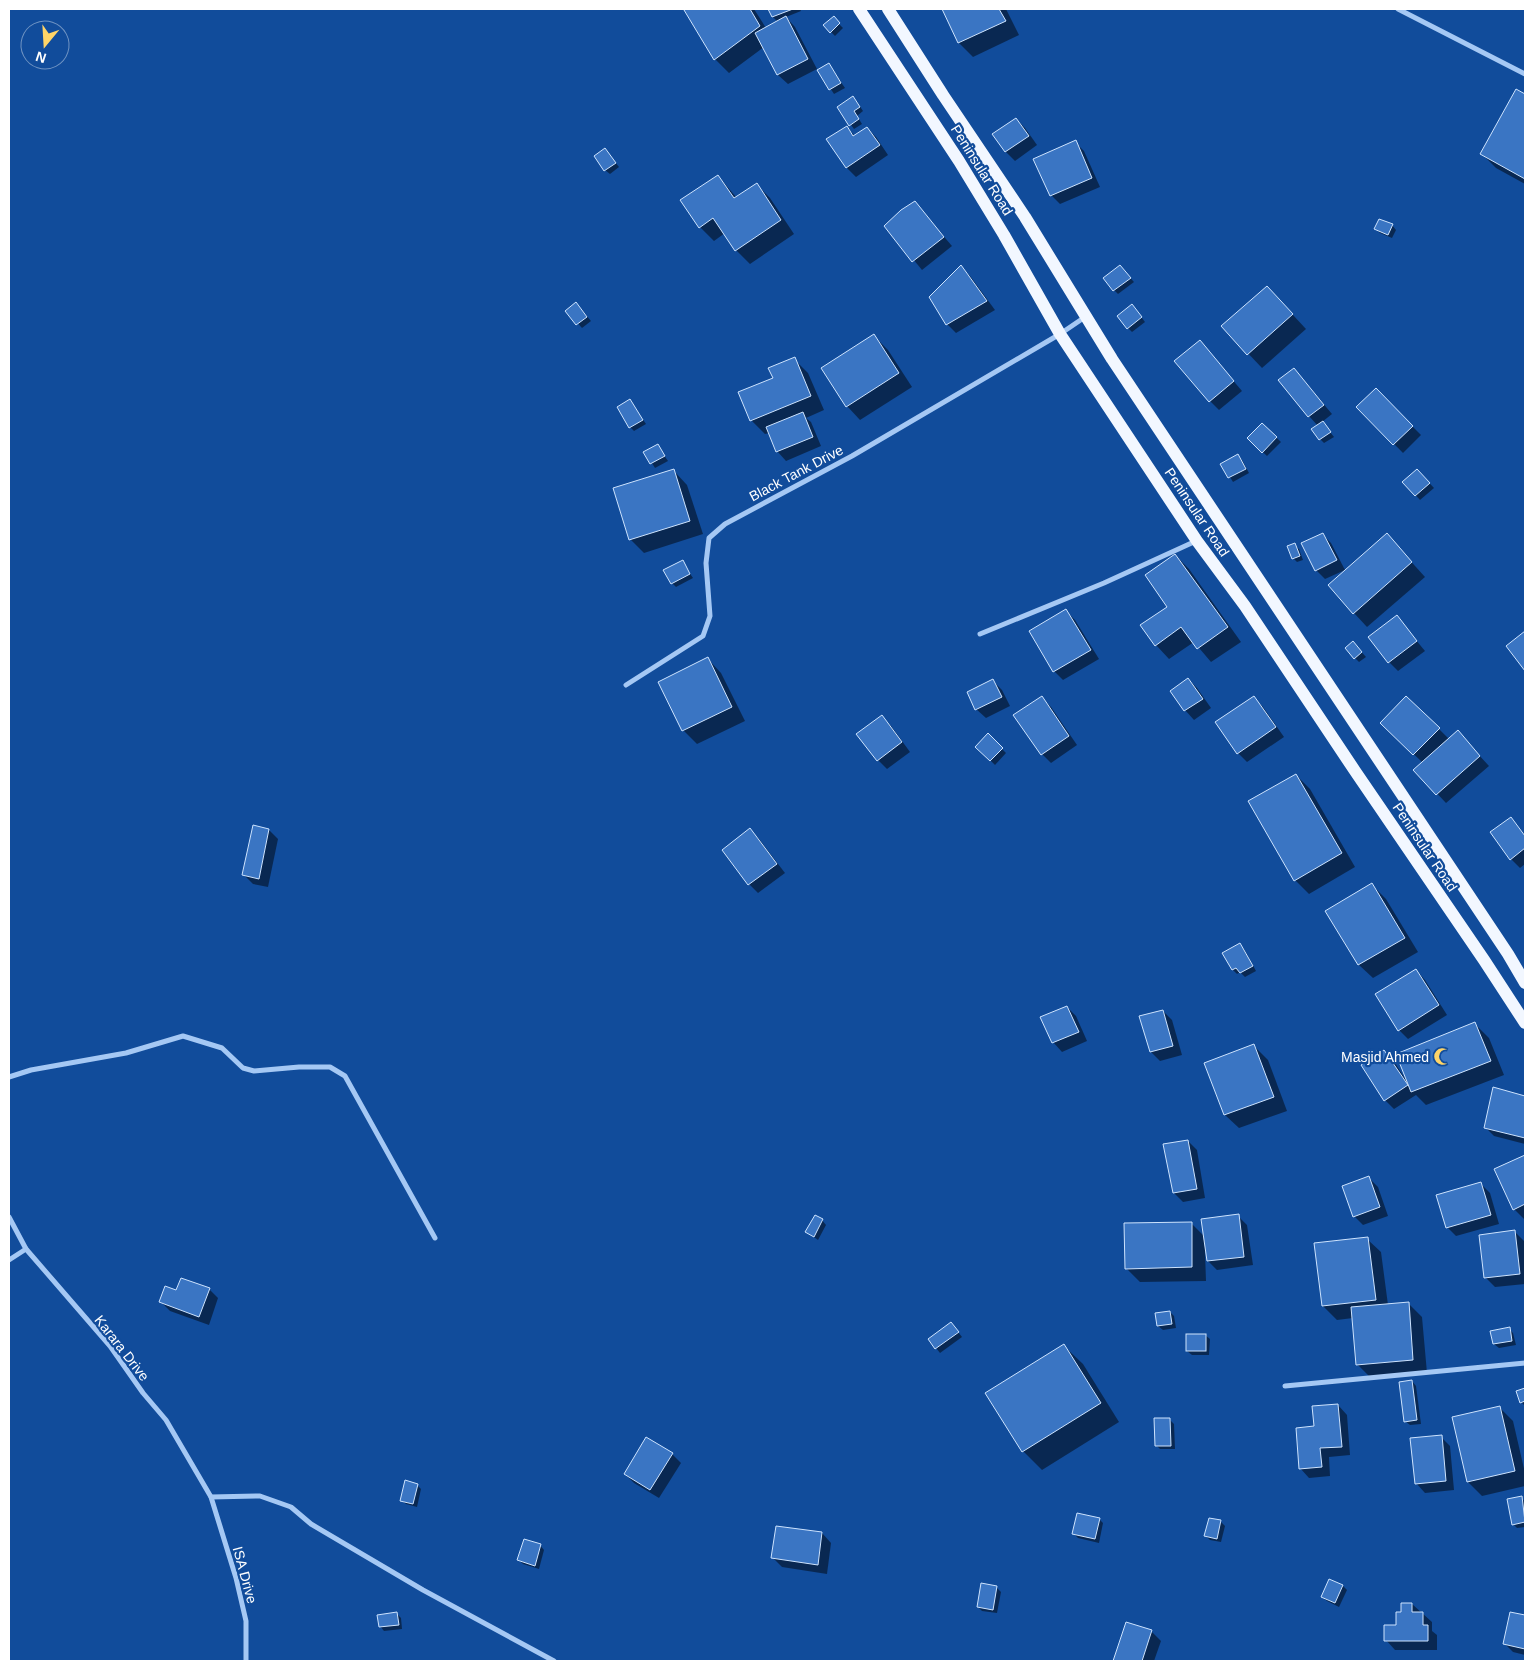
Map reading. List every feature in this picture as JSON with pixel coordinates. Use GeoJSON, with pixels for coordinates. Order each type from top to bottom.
{"type":"FeatureCollection","features":[{"type":"Feature","properties":{"kind":"main road","name":"Peninsular Road"},"geometry":{"type":"LineString","coordinates":[[859,9],[959,161],[1004,235],[1060,334],[1197,541],[1245,606],[1525,1023]]}},
{"type":"Feature","properties":{"kind":"main road","name":"Peninsular Road"},"geometry":{"type":"LineString","coordinates":[[888,9],[1025,217],[1085,316],[1525,983]]}},
{"type":"Feature","properties":{"kind":"street"},"geometry":{"type":"LineString","coordinates":[[1398,9],[1525,74]]}},
{"type":"Feature","properties":{"kind":"street","name":"Black Tank Drive"},"geometry":{"type":"LineString","coordinates":[[626,685],[704,636],[710,616],[706,563],[709,538],[725,524],[852,456],[1060,334],[1085,316]]}},
{"type":"Feature","properties":{"kind":"street"},"geometry":{"type":"LineString","coordinates":[[980,634],[1104,584],[1197,541]]}},
{"type":"Feature","properties":{"kind":"street"},"geometry":{"type":"LineString","coordinates":[[9,1077],[31,1070],[126,1053],[183,1036],[222,1048],[243,1068],[254,1071],[298,1067],[330,1067],[345,1076],[435,1238]]}},
{"type":"Feature","properties":{"kind":"street","name":"Karara Drive"},"geometry":{"type":"LineString","coordinates":[[9,1217],[26,1249],[110,1346],[143,1393],[166,1420],[211,1497]]}},
{"type":"Feature","properties":{"kind":"street"},"geometry":{"type":"LineString","coordinates":[[9,1260],[26,1249]]}},
{"type":"Feature","properties":{"kind":"street"},"geometry":{"type":"LineString","coordinates":[[1285,1386],[1525,1364]]}},
{"type":"Feature","properties":{"kind":"street"},"geometry":{"type":"LineString","coordinates":[[211,1497],[260,1496],[291,1507],[311,1524],[415,1586],[554,1661]]}},
{"type":"Feature","properties":{"kind":"street","name":"ISA Drive"},"geometry":{"type":"LineString","coordinates":[[211,1497],[236,1578],[246,1621],[246,1661]]}},
{"type":"Feature","properties":{"kind":"building"},"geometry":{"type":"Polygon","coordinates":[[[750,9],[760,26],[714,60],[684,10],[750,9]]]}},
{"type":"Feature","properties":{"kind":"building"},"geometry":{"type":"Polygon","coordinates":[[[768,9],[793,9],[772,17],[768,9]]]}},
{"type":"Feature","properties":{"kind":"building"},"geometry":{"type":"Polygon","coordinates":[[[942,9],[999,9],[1006,21],[958,43],[942,9]]]}},
{"type":"Feature","properties":{"kind":"building"},"geometry":{"type":"Polygon","coordinates":[[[786,16],[808,59],[777,75],[755,33],[786,16]]]}},
{"type":"Feature","properties":{"kind":"building"},"geometry":{"type":"Polygon","coordinates":[[[834,16],[840,23],[830,33],[823,25],[834,16]]]}},
{"type":"Feature","properties":{"kind":"building"},"geometry":{"type":"Polygon","coordinates":[[[829,63],[841,83],[829,90],[817,70],[829,63]]]}},
{"type":"Feature","properties":{"kind":"building"},"geometry":{"type":"Polygon","coordinates":[[[1516,89],[1525,94],[1525,179],[1480,154],[1516,89]]]}},
{"type":"Feature","properties":{"kind":"building"},"geometry":{"type":"Polygon","coordinates":[[[853,96],[860,107],[854,111],[859,119],[849,126],[837,107],[853,96]]]}},
{"type":"Feature","properties":{"kind":"building"},"geometry":{"type":"Polygon","coordinates":[[[1016,118],[1029,136],[1005,152],[992,134],[1016,118]]]}},
{"type":"Feature","properties":{"kind":"building"},"geometry":{"type":"Polygon","coordinates":[[[847,126],[853,136],[867,127],[880,145],[846,168],[826,139],[847,126]]]}},
{"type":"Feature","properties":{"kind":"building"},"geometry":{"type":"Polygon","coordinates":[[[1076,140],[1092,178],[1050,196],[1033,159],[1076,140]]]}},
{"type":"Feature","properties":{"kind":"building"},"geometry":{"type":"Polygon","coordinates":[[[605,148],[616,163],[604,171],[594,156],[605,148]]]}},
{"type":"Feature","properties":{"kind":"building"},"geometry":{"type":"Polygon","coordinates":[[[718,175],[734,198],[757,183],[781,220],[735,251],[713,218],[699,228],[680,200],[718,175]]]}},
{"type":"Feature","properties":{"kind":"building"},"geometry":{"type":"Polygon","coordinates":[[[915,201],[944,237],[912,262],[884,226],[901,210],[915,201]]]}},
{"type":"Feature","properties":{"kind":"building"},"geometry":{"type":"Polygon","coordinates":[[[1379,219],[1393,224],[1388,235],[1374,229],[1379,219]]]}},
{"type":"Feature","properties":{"kind":"building"},"geometry":{"type":"Polygon","coordinates":[[[961,265],[987,301],[946,325],[929,297],[961,265]]]}},
{"type":"Feature","properties":{"kind":"building"},"geometry":{"type":"Polygon","coordinates":[[[1120,265],[1131,278],[1113,291],[1103,278],[1120,265]]]}},
{"type":"Feature","properties":{"kind":"building"},"geometry":{"type":"Polygon","coordinates":[[[1267,286],[1293,314],[1247,355],[1221,326],[1267,286]]]}},
{"type":"Feature","properties":{"kind":"building"},"geometry":{"type":"Polygon","coordinates":[[[576,302],[587,317],[576,325],[565,311],[576,302]]]}},
{"type":"Feature","properties":{"kind":"building"},"geometry":{"type":"Polygon","coordinates":[[[1132,304],[1142,317],[1127,329],[1117,316],[1132,304]]]}},
{"type":"Feature","properties":{"kind":"building"},"geometry":{"type":"Polygon","coordinates":[[[874,334],[899,373],[846,407],[821,368],[874,334]]]}},
{"type":"Feature","properties":{"kind":"building"},"geometry":{"type":"Polygon","coordinates":[[[1200,340],[1234,381],[1209,402],[1174,361],[1200,340]]]}},
{"type":"Feature","properties":{"kind":"building"},"geometry":{"type":"Polygon","coordinates":[[[795,357],[811,396],[750,421],[738,392],[773,378],[768,368],[795,357]]]}},
{"type":"Feature","properties":{"kind":"building"},"geometry":{"type":"Polygon","coordinates":[[[1294,368],[1324,405],[1308,417],[1278,380],[1294,368]]]}},
{"type":"Feature","properties":{"kind":"building"},"geometry":{"type":"Polygon","coordinates":[[[1376,388],[1413,426],[1393,445],[1356,407],[1376,388]]]}},
{"type":"Feature","properties":{"kind":"building"},"geometry":{"type":"Polygon","coordinates":[[[630,399],[643,420],[629,428],[617,407],[630,399]]]}},
{"type":"Feature","properties":{"kind":"building"},"geometry":{"type":"Polygon","coordinates":[[[803,412],[813,437],[776,452],[766,427],[803,412]]]}},
{"type":"Feature","properties":{"kind":"building"},"geometry":{"type":"Polygon","coordinates":[[[1323,421],[1331,432],[1319,440],[1311,429],[1323,421]]]}},
{"type":"Feature","properties":{"kind":"building"},"geometry":{"type":"Polygon","coordinates":[[[1262,423],[1277,437],[1262,453],[1247,438],[1262,423]]]}},
{"type":"Feature","properties":{"kind":"building"},"geometry":{"type":"Polygon","coordinates":[[[658,444],[665,456],[650,464],[643,452],[658,444]]]}},
{"type":"Feature","properties":{"kind":"building"},"geometry":{"type":"Polygon","coordinates":[[[1238,454],[1246,469],[1228,478],[1220,464],[1238,454]]]}},
{"type":"Feature","properties":{"kind":"building"},"geometry":{"type":"Polygon","coordinates":[[[674,469],[690,521],[629,540],[613,488],[674,469]]]}},
{"type":"Feature","properties":{"kind":"building"},"geometry":{"type":"Polygon","coordinates":[[[1417,469],[1430,483],[1415,496],[1402,482],[1417,469]]]}},
{"type":"Feature","properties":{"kind":"building"},"geometry":{"type":"Polygon","coordinates":[[[1323,533],[1337,560],[1315,571],[1301,543],[1323,533]]]}},
{"type":"Feature","properties":{"kind":"building"},"geometry":{"type":"Polygon","coordinates":[[[1387,533],[1412,562],[1353,614],[1328,585],[1387,533]]]}},
{"type":"Feature","properties":{"kind":"building"},"geometry":{"type":"Polygon","coordinates":[[[1295,543],[1300,556],[1292,559],[1287,546],[1295,543]]]}},
{"type":"Feature","properties":{"kind":"building"},"geometry":{"type":"Polygon","coordinates":[[[1175,554],[1228,627],[1197,649],[1181,627],[1155,646],[1140,625],[1167,607],[1145,575],[1175,554]]]}},
{"type":"Feature","properties":{"kind":"building"},"geometry":{"type":"Polygon","coordinates":[[[683,560],[690,574],[671,584],[663,570],[683,560]]]}},
{"type":"Feature","properties":{"kind":"building"},"geometry":{"type":"Polygon","coordinates":[[[1066,609],[1091,650],[1053,672],[1029,631],[1066,609]]]}},
{"type":"Feature","properties":{"kind":"building"},"geometry":{"type":"Polygon","coordinates":[[[1397,615],[1417,641],[1388,663],[1368,637],[1397,615]]]}},
{"type":"Feature","properties":{"kind":"building"},"geometry":{"type":"Polygon","coordinates":[[[1525,631],[1525,671],[1506,646],[1525,631]]]}},
{"type":"Feature","properties":{"kind":"building"},"geometry":{"type":"Polygon","coordinates":[[[1353,641],[1362,652],[1354,659],[1345,648],[1353,641]]]}},
{"type":"Feature","properties":{"kind":"building"},"geometry":{"type":"Polygon","coordinates":[[[708,657],[732,707],[682,731],[658,682],[708,657]]]}},
{"type":"Feature","properties":{"kind":"building"},"geometry":{"type":"Polygon","coordinates":[[[1188,678],[1203,699],[1184,711],[1170,691],[1188,678]]]}},
{"type":"Feature","properties":{"kind":"building"},"geometry":{"type":"Polygon","coordinates":[[[993,679],[1002,697],[975,710],[967,692],[993,679]]]}},
{"type":"Feature","properties":{"kind":"building"},"geometry":{"type":"Polygon","coordinates":[[[1042,696],[1069,736],[1041,755],[1013,715],[1042,696]]]}},
{"type":"Feature","properties":{"kind":"building"},"geometry":{"type":"Polygon","coordinates":[[[1254,696],[1276,727],[1237,754],[1215,722],[1254,696]]]}},
{"type":"Feature","properties":{"kind":"building"},"geometry":{"type":"Polygon","coordinates":[[[1406,696],[1440,728],[1413,755],[1380,723],[1406,696]]]}},
{"type":"Feature","properties":{"kind":"building"},"geometry":{"type":"Polygon","coordinates":[[[882,715],[902,742],[877,761],[856,734],[882,715]]]}},
{"type":"Feature","properties":{"kind":"building"},"geometry":{"type":"Polygon","coordinates":[[[1458,730],[1480,756],[1436,795],[1413,770],[1458,730]]]}},
{"type":"Feature","properties":{"kind":"building"},"geometry":{"type":"Polygon","coordinates":[[[988,733],[1003,748],[990,761],[975,747],[988,733]]]}},
{"type":"Feature","properties":{"kind":"building"},"geometry":{"type":"Polygon","coordinates":[[[1296,774],[1342,853],[1294,881],[1248,801],[1296,774]]]}},
{"type":"Feature","properties":{"kind":"building"},"geometry":{"type":"Polygon","coordinates":[[[1511,817],[1525,836],[1525,848],[1510,860],[1490,832],[1511,817]]]}},
{"type":"Feature","properties":{"kind":"building"},"geometry":{"type":"Polygon","coordinates":[[[253,825],[269,829],[259,879],[242,875],[253,825]]]}},
{"type":"Feature","properties":{"kind":"building"},"geometry":{"type":"Polygon","coordinates":[[[750,828],[777,864],[748,885],[722,850],[750,828]]]}},
{"type":"Feature","properties":{"kind":"building"},"geometry":{"type":"Polygon","coordinates":[[[1372,883],[1405,938],[1358,965],[1325,911],[1372,883]]]}},
{"type":"Feature","properties":{"kind":"building"},"geometry":{"type":"Polygon","coordinates":[[[1240,943],[1253,966],[1240,973],[1236,968],[1232,970],[1222,953],[1240,943]]]}},
{"type":"Feature","properties":{"kind":"building"},"geometry":{"type":"Polygon","coordinates":[[[1416,969],[1439,1005],[1398,1031],[1375,994],[1416,969]]]}},
{"type":"Feature","properties":{"kind":"building"},"geometry":{"type":"Polygon","coordinates":[[[1067,1006],[1079,1032],[1052,1043],[1040,1017],[1067,1006]]]}},
{"type":"Feature","properties":{"kind":"building"},"geometry":{"type":"Polygon","coordinates":[[[1163,1010],[1173,1046],[1150,1052],[1139,1016],[1163,1010]]]}},
{"type":"Feature","properties":{"kind":"building","name":"Masjid Ahmed"},"geometry":{"type":"Polygon","coordinates":[[[1475,1022],[1491,1061],[1411,1092],[1396,1054],[1475,1022]]]}},
{"type":"Feature","properties":{"kind":"building"},"geometry":{"type":"Polygon","coordinates":[[[1254,1044],[1274,1097],[1224,1115],[1204,1063],[1254,1044]]]}},
{"type":"Feature","properties":{"kind":"building"},"geometry":{"type":"Polygon","coordinates":[[[1384,1050],[1408,1085],[1384,1101],[1361,1065],[1384,1050]]]}},
{"type":"Feature","properties":{"kind":"building"},"geometry":{"type":"Polygon","coordinates":[[[1493,1087],[1525,1096],[1525,1138],[1484,1128],[1493,1087]]]}},
{"type":"Feature","properties":{"kind":"building"},"geometry":{"type":"Polygon","coordinates":[[[1188,1140],[1197,1189],[1173,1193],[1163,1144],[1188,1140]]]}},
{"type":"Feature","properties":{"kind":"building"},"geometry":{"type":"Polygon","coordinates":[[[1525,1155],[1525,1204],[1513,1210],[1494,1169],[1525,1155]]]}},
{"type":"Feature","properties":{"kind":"building"},"geometry":{"type":"Polygon","coordinates":[[[1369,1176],[1380,1207],[1353,1217],[1342,1186],[1369,1176]]]}},
{"type":"Feature","properties":{"kind":"building"},"geometry":{"type":"Polygon","coordinates":[[[1481,1182],[1491,1215],[1446,1228],[1436,1195],[1481,1182]]]}},
{"type":"Feature","properties":{"kind":"building"},"geometry":{"type":"Polygon","coordinates":[[[1239,1214],[1244,1257],[1207,1261],[1201,1219],[1239,1214]]]}},
{"type":"Feature","properties":{"kind":"building"},"geometry":{"type":"Polygon","coordinates":[[[815,1215],[823,1219],[814,1237],[805,1232],[815,1215]]]}},
{"type":"Feature","properties":{"kind":"building"},"geometry":{"type":"Polygon","coordinates":[[[1192,1222],[1192,1267],[1125,1269],[1124,1223],[1192,1222]]]}},
{"type":"Feature","properties":{"kind":"building"},"geometry":{"type":"Polygon","coordinates":[[[1515,1230],[1520,1274],[1484,1278],[1479,1235],[1515,1230]]]}},
{"type":"Feature","properties":{"kind":"building"},"geometry":{"type":"Polygon","coordinates":[[[1368,1237],[1376,1300],[1322,1306],[1314,1243],[1368,1237]]]}},
{"type":"Feature","properties":{"kind":"building"},"geometry":{"type":"Polygon","coordinates":[[[181,1278],[210,1288],[199,1317],[159,1302],[165,1286],[176,1290],[181,1278]]]}},
{"type":"Feature","properties":{"kind":"building"},"geometry":{"type":"Polygon","coordinates":[[[1409,1302],[1413,1360],[1356,1365],[1351,1307],[1409,1302]]]}},
{"type":"Feature","properties":{"kind":"building"},"geometry":{"type":"Polygon","coordinates":[[[1170,1311],[1172,1324],[1157,1326],[1155,1313],[1170,1311]]]}},
{"type":"Feature","properties":{"kind":"building"},"geometry":{"type":"Polygon","coordinates":[[[951,1322],[959,1332],[935,1349],[928,1339],[951,1322]]]}},
{"type":"Feature","properties":{"kind":"building"},"geometry":{"type":"Polygon","coordinates":[[[1510,1327],[1512,1341],[1493,1344],[1490,1331],[1510,1327]]]}},
{"type":"Feature","properties":{"kind":"building"},"geometry":{"type":"Polygon","coordinates":[[[1186,1334],[1206,1334],[1206,1351],[1186,1351],[1186,1334]]]}},
{"type":"Feature","properties":{"kind":"building"},"geometry":{"type":"Polygon","coordinates":[[[1064,1344],[1101,1403],[1022,1452],[985,1393],[1064,1344]]]}},
{"type":"Feature","properties":{"kind":"building"},"geometry":{"type":"Polygon","coordinates":[[[1412,1380],[1417,1420],[1404,1422],[1399,1382],[1412,1380]]]}},
{"type":"Feature","properties":{"kind":"building"},"geometry":{"type":"Polygon","coordinates":[[[1525,1388],[1525,1401],[1520,1403],[1516,1391],[1525,1388]]]}},
{"type":"Feature","properties":{"kind":"building"},"geometry":{"type":"Polygon","coordinates":[[[1338,1404],[1342,1447],[1320,1448],[1322,1467],[1299,1469],[1296,1428],[1314,1426],[1312,1406],[1338,1404]]]}},
{"type":"Feature","properties":{"kind":"building"},"geometry":{"type":"Polygon","coordinates":[[[1500,1406],[1515,1471],[1467,1482],[1452,1417],[1500,1406]]]}},
{"type":"Feature","properties":{"kind":"building"},"geometry":{"type":"Polygon","coordinates":[[[1154,1418],[1170,1418],[1171,1446],[1155,1446],[1154,1418]]]}},
{"type":"Feature","properties":{"kind":"building"},"geometry":{"type":"Polygon","coordinates":[[[1442,1435],[1446,1481],[1415,1484],[1410,1438],[1442,1435]]]}},
{"type":"Feature","properties":{"kind":"building"},"geometry":{"type":"Polygon","coordinates":[[[646,1437],[673,1453],[650,1490],[624,1474],[646,1437]]]}},
{"type":"Feature","properties":{"kind":"building"},"geometry":{"type":"Polygon","coordinates":[[[405,1480],[418,1484],[413,1504],[400,1501],[405,1480]]]}},
{"type":"Feature","properties":{"kind":"building"},"geometry":{"type":"Polygon","coordinates":[[[1522,1496],[1525,1522],[1512,1525],[1507,1499],[1522,1496]]]}},
{"type":"Feature","properties":{"kind":"building"},"geometry":{"type":"Polygon","coordinates":[[[1077,1513],[1100,1518],[1095,1539],[1072,1534],[1077,1513]]]}},
{"type":"Feature","properties":{"kind":"building"},"geometry":{"type":"Polygon","coordinates":[[[1209,1518],[1221,1520],[1217,1539],[1204,1536],[1209,1518]]]}},
{"type":"Feature","properties":{"kind":"building"},"geometry":{"type":"Polygon","coordinates":[[[776,1526],[822,1532],[818,1565],[771,1558],[776,1526]]]}},
{"type":"Feature","properties":{"kind":"building"},"geometry":{"type":"Polygon","coordinates":[[[524,1539],[541,1544],[535,1566],[517,1560],[524,1539]]]}},
{"type":"Feature","properties":{"kind":"building"},"geometry":{"type":"Polygon","coordinates":[[[1329,1579],[1343,1585],[1335,1603],[1321,1597],[1329,1579]]]}},
{"type":"Feature","properties":{"kind":"building"},"geometry":{"type":"Polygon","coordinates":[[[981,1583],[997,1586],[993,1610],[977,1607],[981,1583]]]}},
{"type":"Feature","properties":{"kind":"building"},"geometry":{"type":"Polygon","coordinates":[[[1401,1603],[1412,1603],[1412,1612],[1423,1612],[1423,1625],[1428,1625],[1428,1641],[1384,1641],[1384,1625],[1396,1625],[1396,1612],[1401,1612],[1401,1603]]]}},
{"type":"Feature","properties":{"kind":"building"},"geometry":{"type":"Polygon","coordinates":[[[397,1612],[399,1625],[379,1627],[377,1615],[397,1612]]]}},
{"type":"Feature","properties":{"kind":"building"},"geometry":{"type":"Polygon","coordinates":[[[1510,1612],[1525,1615],[1525,1649],[1503,1644],[1510,1612]]]}},
{"type":"Feature","properties":{"kind":"building"},"geometry":{"type":"Polygon","coordinates":[[[1126,1622],[1152,1630],[1142,1661],[1113,1661],[1126,1622]]]}},
{"type":"Feature","properties":{"kind":"place","name":"Masjid Ahmed"},"geometry":{"type":"Point","coordinates":[1443,1057]}}]}
